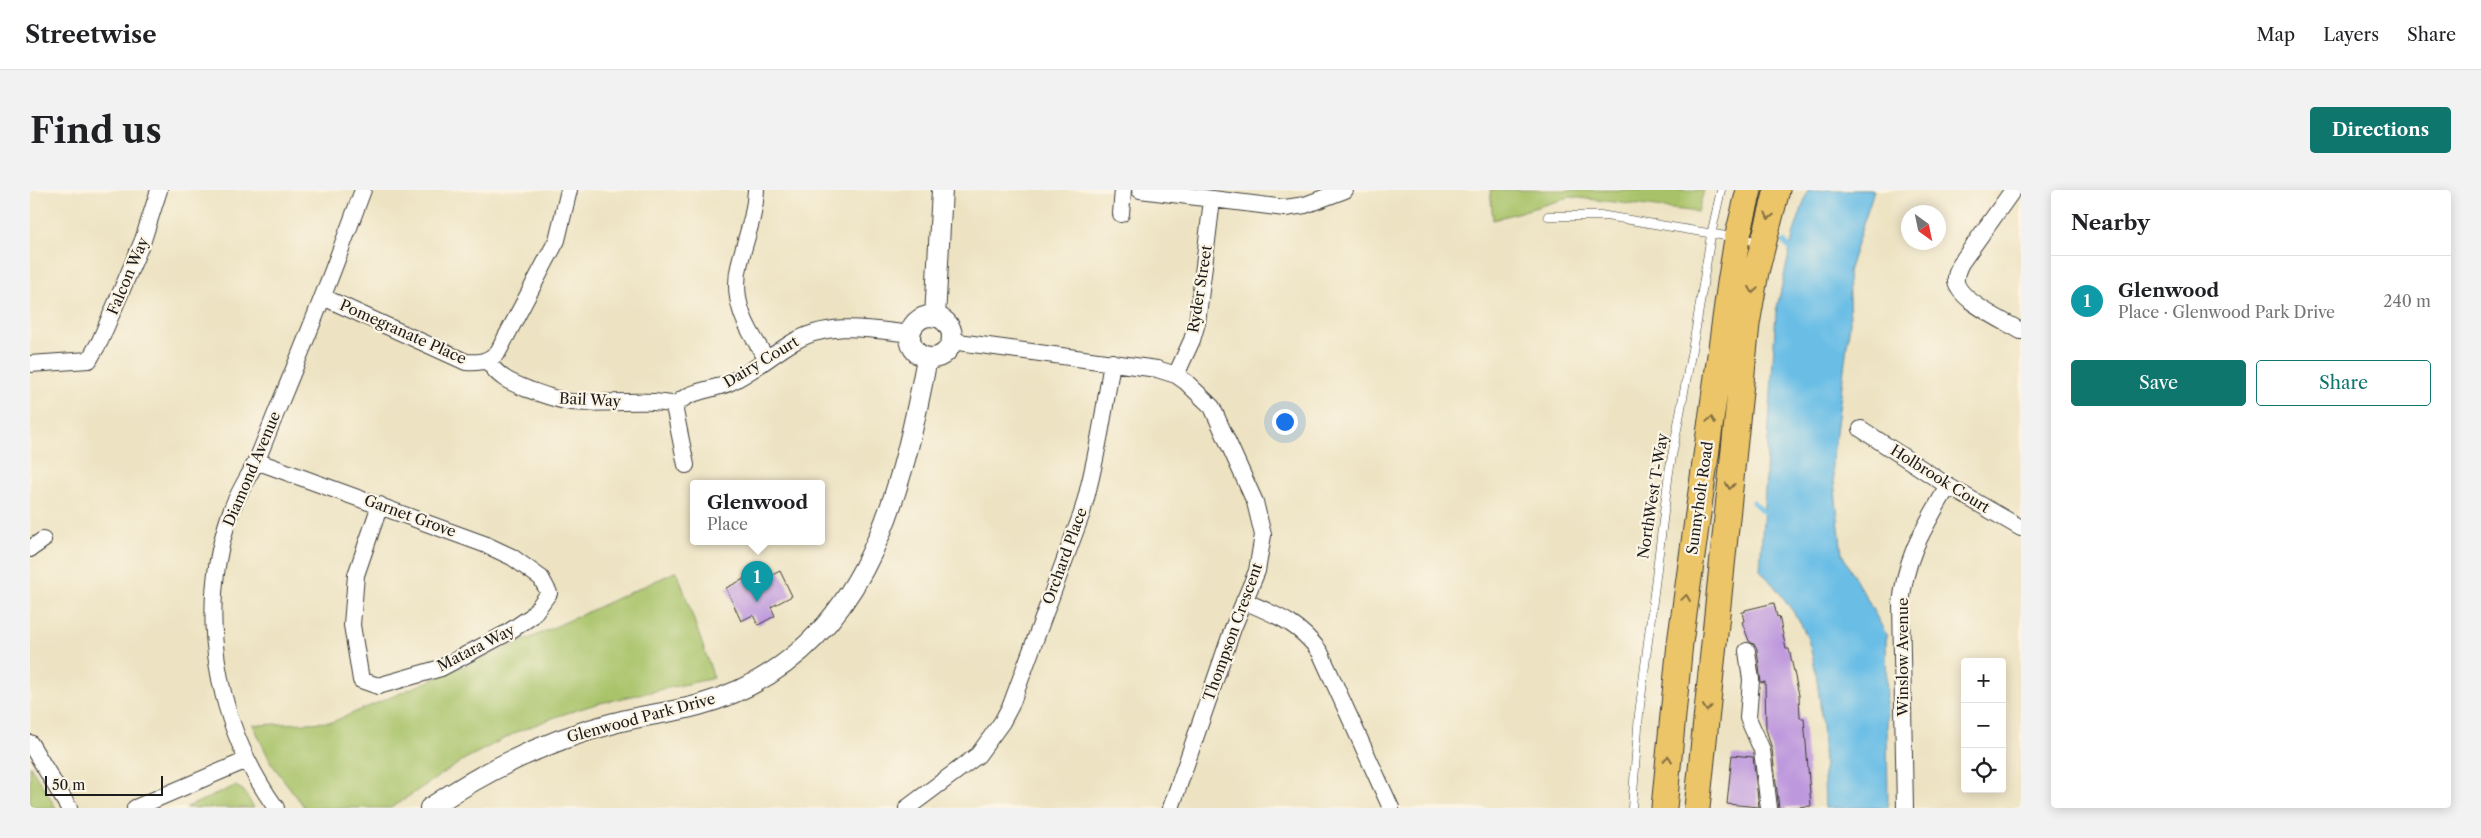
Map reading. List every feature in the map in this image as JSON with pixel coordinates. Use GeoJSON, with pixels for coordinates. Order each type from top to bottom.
{"type":"FeatureCollection","features":[{"type":"Feature","properties":{"kind":"main road","name":"Sunnyholt Road"},"geometry":{"type":"LineString","coordinates":[[1664,808],[1680,643],[1738,238],[1749,190]]}},
{"type":"Feature","properties":{"kind":"main road","name":"Sunnyholt Road"},"geometry":{"type":"LineString","coordinates":[[1697,808],[1744,354],[1762,242],[1777,190]]}},
{"type":"Feature","properties":{"kind":"street","name":"Falcon Way"},"geometry":{"type":"LineString","coordinates":[[30,364],[89,360],[100,341],[143,240],[159,190]]}},
{"type":"Feature","properties":{"kind":"street","name":"Diamond Avenue"},"geometry":{"type":"LineString","coordinates":[[276,808],[247,760],[232,723],[218,665],[212,622],[213,581],[230,512],[256,461],[324,297],[363,190]]}},
{"type":"Feature","properties":{"kind":"street","name":"Pomegranate Place"},"geometry":{"type":"LineString","coordinates":[[324,297],[466,362],[476,363],[487,360],[498,352],[547,262],[562,223],[569,190]]}},
{"type":"Feature","properties":{"kind":"street"},"geometry":{"type":"LineString","coordinates":[[935,317],[942,190]]}},
{"type":"Feature","properties":{"kind":"street"},"geometry":{"type":"LineString","coordinates":[[1121,214],[1123,190]]}},
{"type":"Feature","properties":{"kind":"street"},"geometry":{"type":"LineString","coordinates":[[1140,190],[1212,200],[1290,207],[1315,202],[1345,190]]}},
{"type":"Feature","properties":{"kind":"street"},"geometry":{"type":"LineString","coordinates":[[2013,190],[1961,263],[1949,284],[1968,298],[2021,330]]}},
{"type":"Feature","properties":{"kind":"street"},"geometry":{"type":"LineString","coordinates":[[755,192],[754,214],[736,276],[736,291],[746,326],[767,359]]}},
{"type":"Feature","properties":{"kind":"street","name":"Ryder Street"},"geometry":{"type":"LineString","coordinates":[[1176,375],[1192,340],[1197,323],[1212,200]]}},
{"type":"Feature","properties":{"kind":"street"},"geometry":{"type":"LineString","coordinates":[[924,317],[935,317],[948,325],[951,331],[951,342],[947,351],[941,356],[927,358],[915,351],[911,345],[910,334],[918,321],[924,317]]}},
{"type":"Feature","properties":{"kind":"street","name":"Dairy Court"},"geometry":{"type":"LineString","coordinates":[[676,405],[683,398],[728,383],[745,375],[792,342],[823,330],[857,328],[910,334]]}},
{"type":"Feature","properties":{"kind":"street","name":"Thompson Crescent"},"geometry":{"type":"LineString","coordinates":[[951,342],[1157,369],[1176,375],[1206,399],[1218,417],[1259,512],[1263,535],[1260,559],[1171,808]]}},
{"type":"Feature","properties":{"kind":"street","name":"Glenwood Park Drive"},"geometry":{"type":"LineString","coordinates":[[440,805],[490,771],[561,740],[612,723],[698,705],[732,693],[766,675],[799,652],[821,631],[842,606],[852,592],[871,556],[907,452],[927,358]]}},
{"type":"Feature","properties":{"kind":"street","name":"Bail Way"},"geometry":{"type":"LineString","coordinates":[[487,360],[494,370],[506,381],[547,397],[571,402],[661,402],[676,405]]}},
{"type":"Feature","properties":{"kind":"street","name":"Orchard Place"},"geometry":{"type":"LineString","coordinates":[[907,808],[973,760],[1002,722],[1011,705],[1082,513],[1100,444],[1112,362]]}},
{"type":"Feature","properties":{"kind":"street"},"geometry":{"type":"LineString","coordinates":[[676,405],[676,419],[686,465]]}},
{"type":"Feature","properties":{"kind":"street","name":"Holbrook Court"},"geometry":{"type":"LineString","coordinates":[[1861,430],[1948,486],[2021,528]]}},
{"type":"Feature","properties":{"kind":"street","name":"Garnet Grove"},"geometry":{"type":"LineString","coordinates":[[256,461],[380,505],[512,557],[542,578],[549,592]]}},
{"type":"Feature","properties":{"kind":"street","name":"Winslow Avenue"},"geometry":{"type":"LineString","coordinates":[[1905,808],[1901,604],[1903,583],[1908,561],[1917,541],[1948,486]]}},
{"type":"Feature","properties":{"kind":"street","name":"Matara Way"},"geometry":{"type":"LineString","coordinates":[[380,505],[356,575],[352,625],[361,680],[378,686],[441,668],[507,633],[532,616],[549,592]]}},
{"type":"Feature","properties":{"kind":"street"},"geometry":{"type":"LineString","coordinates":[[1244,601],[1292,623],[1306,635],[1320,652],[1390,808]]}},
{"type":"Feature","properties":{"kind":"street"},"geometry":{"type":"LineString","coordinates":[[1747,651],[1751,680],[1748,718],[1762,750],[1769,808]]}},
{"type":"Feature","properties":{"kind":"street"},"geometry":{"type":"LineString","coordinates":[[30,744],[69,808]]}},
{"type":"Feature","properties":{"kind":"street"},"geometry":{"type":"LineString","coordinates":[[135,808],[247,760]]}},
{"type":"Feature","properties":{"kind":"lane","name":"NorthWest T-Way"},"geometry":{"type":"LineString","coordinates":[[1632,808],[1639,714],[1669,472],[1696,328],[1710,235],[1721,190]]}},
{"type":"Feature","properties":{"kind":"lane"},"geometry":{"type":"LineString","coordinates":[[1548,216],[1606,216],[1710,235],[1762,242]]}},
{"type":"Feature","properties":{"kind":"green space"},"geometry":{"type":"Polygon","coordinates":[[[1490,190],[1704,190],[1698,212],[1571,197],[1493,220],[1490,190]]]}},
{"type":"Feature","properties":{"kind":"green space"},"geometry":{"type":"Polygon","coordinates":[[[677,571],[714,678],[596,704],[517,732],[465,759],[391,808],[305,808],[271,763],[253,725],[332,722],[535,636],[677,571]]]}},
{"type":"Feature","properties":{"kind":"green space"},"geometry":{"type":"Polygon","coordinates":[[[30,765],[56,808],[30,808],[30,765]]]}},
{"type":"Feature","properties":{"kind":"green space"},"geometry":{"type":"Polygon","coordinates":[[[235,786],[243,790],[254,808],[185,808],[235,786]]]}},
{"type":"Feature","properties":{"kind":"water"},"geometry":{"type":"Polygon","coordinates":[[[1808,190],[1874,190],[1848,272],[1850,322],[1832,464],[1842,554],[1886,634],[1888,808],[1825,808],[1820,704],[1818,684],[1809,643],[1795,615],[1760,570],[1776,312],[1794,232],[1808,190]]]}},
{"type":"Feature","properties":{"kind":"building"},"geometry":{"type":"Polygon","coordinates":[[[780,571],[792,596],[771,607],[775,616],[758,625],[753,615],[741,621],[726,588],[750,576],[754,584],[780,571]]]}},
{"type":"Feature","properties":{"kind":"building"},"geometry":{"type":"Polygon","coordinates":[[[1774,603],[1777,617],[1779,616],[1786,649],[1789,649],[1799,695],[1800,718],[1804,718],[1811,806],[1779,808],[1772,749],[1766,729],[1765,682],[1761,683],[1757,649],[1749,641],[1742,622],[1744,621],[1742,612],[1745,612],[1745,610],[1774,603]]]}},
{"type":"Feature","properties":{"kind":"building"},"geometry":{"type":"Polygon","coordinates":[[[1732,755],[1753,757],[1759,807],[1727,804],[1732,755]]]}},
{"type":"Feature","properties":{"kind":"waterway"},"geometry":{"type":"LineString","coordinates":[[1784,242],[1794,253]]}},
{"type":"Feature","properties":{"kind":"waterway"},"geometry":{"type":"LineString","coordinates":[[1753,502],[1767,515]]}},
{"type":"Feature","properties":{"kind":"place","name":"Glenwood"},"geometry":{"type":"Point","coordinates":[757,602]}}]}
